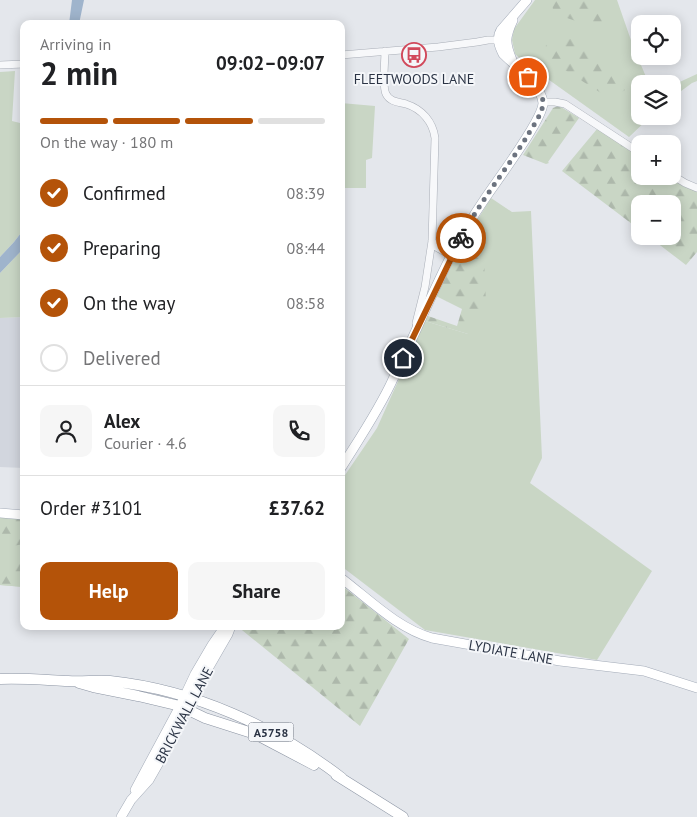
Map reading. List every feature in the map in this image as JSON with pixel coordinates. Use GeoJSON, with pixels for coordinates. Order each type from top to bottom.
{"type":"FeatureCollection","features":[{"type":"Feature","properties":{"kind":"highway","name":"A5758"},"geometry":{"type":"LineString","coordinates":[[0,679],[72,681],[138,696],[187,702],[238,716],[273,733],[320,761],[342,778],[403,817]]}},
{"type":"Feature","properties":{"kind":"highway","name":"A5758"},"geometry":{"type":"LineString","coordinates":[[187,702],[231,720],[342,778]]}},
{"type":"Feature","properties":{"kind":"main road"},"geometry":{"type":"LineString","coordinates":[[345,461],[388,391],[471,220],[541,112],[542,96],[528,77],[503,54],[502,40],[499,33],[527,0]]}},
{"type":"Feature","properties":{"kind":"main road"},"geometry":{"type":"LineString","coordinates":[[0,513],[20,515]]}},
{"type":"Feature","properties":{"kind":"main road","name":"LYDIATE LANE"},"geometry":{"type":"LineString","coordinates":[[345,581],[396,621],[410,630],[426,636],[560,662],[644,671],[697,688]]}},
{"type":"Feature","properties":{"kind":"main road","name":"BRICKWALL LANE"},"geometry":{"type":"LineString","coordinates":[[187,702],[195,674],[222,630]]}},
{"type":"Feature","properties":{"kind":"main road","name":"BRICKWALL LANE"},"geometry":{"type":"LineString","coordinates":[[121,817],[138,784],[202,679],[229,630]]}},
{"type":"Feature","properties":{"kind":"street"},"geometry":{"type":"LineString","coordinates":[[345,55],[502,40]]}},
{"type":"Feature","properties":{"kind":"street"},"geometry":{"type":"LineString","coordinates":[[385,51],[384,93],[390,100],[416,108],[427,118],[434,130],[435,138],[432,241],[425,287],[414,334]]}},
{"type":"Feature","properties":{"kind":"street"},"geometry":{"type":"LineString","coordinates":[[0,65],[20,64]]}},
{"type":"Feature","properties":{"kind":"street"},"geometry":{"type":"LineString","coordinates":[[543,102],[565,104],[631,147]]}},
{"type":"Feature","properties":{"kind":"street"},"geometry":{"type":"LineString","coordinates":[[681,181],[697,188]]}},
{"type":"Feature","properties":{"kind":"street"},"geometry":{"type":"LineString","coordinates":[[432,241],[436,247],[452,256]]}},
{"type":"Feature","properties":{"kind":"shaded area"},"geometry":{"type":"Polygon","coordinates":[[[20,317],[20,468],[0,467],[0,318],[20,317]]]}},
{"type":"Feature","properties":{"kind":"green space"},"geometry":{"type":"Polygon","coordinates":[[[535,0],[617,0],[631,40],[631,65],[641,65],[645,75],[631,75],[631,125],[642,125],[629,137],[524,62],[515,54],[512,40],[514,29],[535,0]]]}},
{"type":"Feature","properties":{"kind":"green space"},"geometry":{"type":"Polygon","coordinates":[[[550,0],[601,0],[607,18],[606,25],[599,29],[567,18],[553,9],[550,0]]]}},
{"type":"Feature","properties":{"kind":"green space"},"geometry":{"type":"Polygon","coordinates":[[[557,37],[568,37],[587,47],[623,78],[625,90],[614,97],[601,93],[549,60],[545,52],[546,45],[557,37]]]}},
{"type":"Feature","properties":{"kind":"green space"},"geometry":{"type":"Polygon","coordinates":[[[15,71],[12,121],[20,123],[20,234],[0,257],[0,72],[15,71]]]}},
{"type":"Feature","properties":{"kind":"green space"},"geometry":{"type":"Polygon","coordinates":[[[697,74],[697,81],[681,91],[681,81],[697,74]]]}},
{"type":"Feature","properties":{"kind":"green space"},"geometry":{"type":"Polygon","coordinates":[[[345,103],[375,106],[372,158],[366,160],[366,188],[345,188],[345,103]]]}},
{"type":"Feature","properties":{"kind":"green space"},"geometry":{"type":"Polygon","coordinates":[[[558,106],[579,118],[549,163],[546,164],[523,155],[553,108],[558,106]]]}},
{"type":"Feature","properties":{"kind":"green space"},"geometry":{"type":"Polygon","coordinates":[[[597,129],[631,150],[631,185],[681,185],[681,181],[697,190],[697,252],[686,265],[660,245],[681,245],[681,195],[631,195],[631,223],[562,171],[597,129]]]}},
{"type":"Feature","properties":{"kind":"green space"},"geometry":{"type":"Polygon","coordinates":[[[491,198],[512,212],[531,211],[542,458],[530,483],[652,571],[597,660],[425,630],[345,569],[345,475],[377,428],[425,321],[468,334],[463,243],[491,198]]]}},
{"type":"Feature","properties":{"kind":"green space"},"geometry":{"type":"Polygon","coordinates":[[[463,243],[484,258],[486,304],[468,334],[425,321],[428,316],[457,326],[462,309],[436,296],[463,243]]]}},
{"type":"Feature","properties":{"kind":"green space"},"geometry":{"type":"Polygon","coordinates":[[[20,252],[20,317],[0,318],[0,273],[20,252]]]}},
{"type":"Feature","properties":{"kind":"green space"},"geometry":{"type":"Polygon","coordinates":[[[0,516],[20,518],[20,587],[0,585],[0,516]]]}},
{"type":"Feature","properties":{"kind":"green space"},"geometry":{"type":"Polygon","coordinates":[[[0,516],[20,518],[20,545],[0,547],[0,516]]]}},
{"type":"Feature","properties":{"kind":"green space"},"geometry":{"type":"Polygon","coordinates":[[[20,561],[20,587],[0,585],[0,563],[20,561]]]}},
{"type":"Feature","properties":{"kind":"green space"},"geometry":{"type":"Polygon","coordinates":[[[345,588],[409,639],[360,726],[242,630],[345,630],[345,588]]]}},
{"type":"Feature","properties":{"kind":"water"},"geometry":{"type":"Polygon","coordinates":[[[72,0],[84,0],[80,20],[70,20],[72,0]]]}},
{"type":"Feature","properties":{"kind":"water"},"geometry":{"type":"Polygon","coordinates":[[[20,234],[20,252],[0,273],[0,257],[20,234]]]}},
{"type":"Feature","properties":{"kind":"way so far"},"geometry":{"type":"LineString","coordinates":[[461,238],[541,112],[542,96],[528,77]]}},
{"type":"Feature","properties":{"kind":"place","name":"FLEETWOODS LANE"},"geometry":{"type":"Point","coordinates":[414,55]}},
{"type":"Feature","properties":{"kind":"route"},"geometry":{"type":"LineString","coordinates":[[403,358],[461,238]]}}]}
